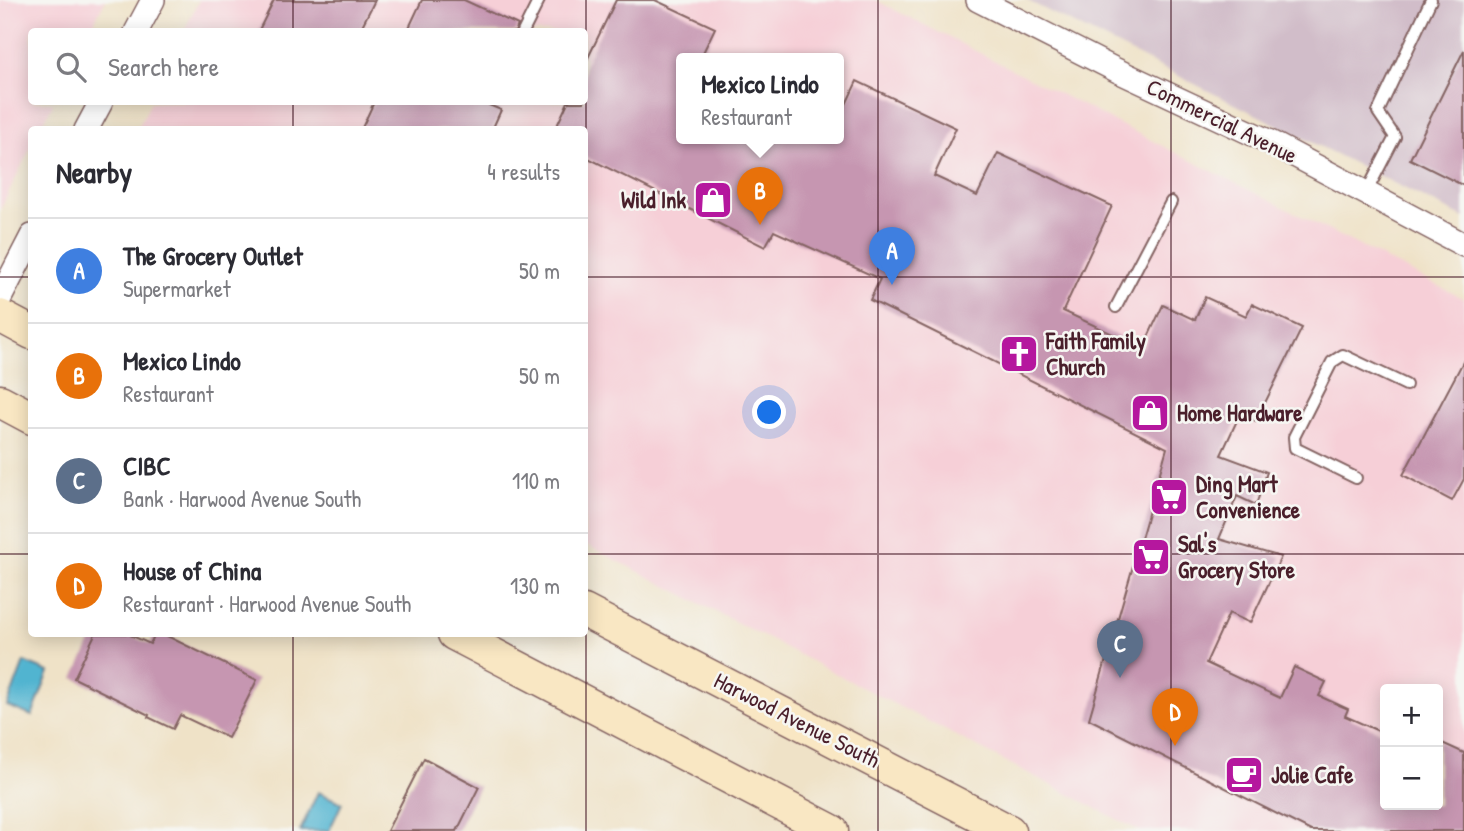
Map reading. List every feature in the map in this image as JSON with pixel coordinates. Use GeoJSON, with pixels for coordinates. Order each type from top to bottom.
{"type":"FeatureCollection","features":[{"type":"Feature","properties":{"kind":"main road"},"geometry":{"type":"LineString","coordinates":[[0,316],[28,330]]}},
{"type":"Feature","properties":{"kind":"main road"},"geometry":{"type":"LineString","coordinates":[[0,401],[28,416]]}},
{"type":"Feature","properties":{"kind":"main road","name":"Harwood Avenue South"},"geometry":{"type":"LineString","coordinates":[[588,613],[998,829]]}},
{"type":"Feature","properties":{"kind":"main road"},"geometry":{"type":"LineString","coordinates":[[460,637],[832,831]]}},
{"type":"Feature","properties":{"kind":"street"},"geometry":{"type":"LineString","coordinates":[[138,28],[153,0]]}},
{"type":"Feature","properties":{"kind":"street","name":"Commercial Avenue"},"geometry":{"type":"LineString","coordinates":[[978,0],[1116,70],[1270,142],[1464,245]]}},
{"type":"Feature","properties":{"kind":"street"},"geometry":{"type":"LineString","coordinates":[[88,126],[98,105]]}},
{"type":"Feature","properties":{"kind":"street"},"geometry":{"type":"LineString","coordinates":[[0,298],[28,244]]}},
{"type":"Feature","properties":{"kind":"lane"},"geometry":{"type":"LineString","coordinates":[[525,28],[539,0]]}},
{"type":"Feature","properties":{"kind":"lane"},"geometry":{"type":"LineString","coordinates":[[1366,193],[1395,137],[1378,112],[1428,1]]}},
{"type":"Feature","properties":{"kind":"lane"},"geometry":{"type":"LineString","coordinates":[[1116,307],[1171,202]]}},
{"type":"Feature","properties":{"kind":"lane"},"geometry":{"type":"LineString","coordinates":[[1356,478],[1295,448],[1294,437],[1332,362],[1343,355],[1406,385]]}},
{"type":"Feature","properties":{"kind":"shaded area"},"geometry":{"type":"Polygon","coordinates":[[[0,0],[105,0],[91,28],[28,28],[28,105],[52,105],[42,126],[28,126],[28,153],[0,210],[0,0]]]}},
{"type":"Feature","properties":{"kind":"shaded area"},"geometry":{"type":"Polygon","coordinates":[[[199,0],[875,0],[1464,299],[1464,831],[1140,831],[588,546],[588,126],[139,126],[150,105],[588,105],[588,28],[185,28],[199,0]]]}},
{"type":"Feature","properties":{"kind":"shaded area"},"geometry":{"type":"Polygon","coordinates":[[[1026,0],[1464,0],[1464,218],[1026,0]]]}},
{"type":"Feature","properties":{"kind":"water"},"geometry":{"type":"Polygon","coordinates":[[[24,662],[49,672],[32,716],[7,706],[24,662]]]}},
{"type":"Feature","properties":{"kind":"water"},"geometry":{"type":"Polygon","coordinates":[[[318,792],[342,803],[329,831],[300,831],[318,792]]]}},
{"type":"Feature","properties":{"kind":"building"},"geometry":{"type":"Polygon","coordinates":[[[274,0],[375,0],[361,28],[260,28],[274,0]]]}},
{"type":"Feature","properties":{"kind":"building"},"geometry":{"type":"Polygon","coordinates":[[[422,0],[464,0],[518,25],[517,28],[409,28],[422,0]]]}},
{"type":"Feature","properties":{"kind":"building"},"geometry":{"type":"Polygon","coordinates":[[[616,0],[655,0],[715,28],[703,53],[676,53],[676,144],[844,144],[844,108],[857,81],[956,128],[934,176],[977,196],[998,153],[1112,206],[1063,311],[1143,348],[1163,305],[1195,320],[1205,297],[1246,316],[1252,304],[1302,328],[1256,421],[1240,414],[1221,455],[1267,472],[1256,505],[1237,496],[1219,539],[1281,557],[1250,623],[1229,613],[1206,663],[1280,698],[1294,667],[1326,682],[1319,696],[1348,709],[1345,716],[1380,732],[1380,810],[1443,810],[1443,743],[1464,753],[1464,831],[1311,831],[1089,719],[1167,448],[870,300],[880,279],[774,231],[765,247],[588,158],[588,126],[557,126],[567,105],[588,105],[588,58],[616,0]]]}},
{"type":"Feature","properties":{"kind":"building"},"geometry":{"type":"Polygon","coordinates":[[[1464,50],[1464,186],[1410,159],[1464,50]]]}},
{"type":"Feature","properties":{"kind":"building"},"geometry":{"type":"Polygon","coordinates":[[[373,105],[489,105],[501,110],[494,126],[363,126],[373,105]]]}},
{"type":"Feature","properties":{"kind":"building"},"geometry":{"type":"Polygon","coordinates":[[[1464,360],[1464,479],[1452,501],[1403,475],[1464,360]]]}},
{"type":"Feature","properties":{"kind":"building"},"geometry":{"type":"Polygon","coordinates":[[[94,637],[135,637],[150,644],[154,637],[169,637],[257,680],[228,738],[180,715],[173,729],[74,678],[94,637]]]}},
{"type":"Feature","properties":{"kind":"building"},"geometry":{"type":"Polygon","coordinates":[[[424,758],[479,787],[457,831],[387,831],[424,758]]]}},
{"type":"Feature","properties":{"kind":"place","name":"Wild Ink"},"geometry":{"type":"Point","coordinates":[713,200]}},
{"type":"Feature","properties":{"kind":"place","name":"Mexico Lindo"},"geometry":{"type":"Point","coordinates":[760,225]}},
{"type":"Feature","properties":{"kind":"place","name":"The Grocery Outlet"},"geometry":{"type":"Point","coordinates":[892,285]}},
{"type":"Feature","properties":{"kind":"place","name":"Faith Family Church"},"geometry":{"type":"Point","coordinates":[1019,354]}},
{"type":"Feature","properties":{"kind":"place","name":"Home Hardware"},"geometry":{"type":"Point","coordinates":[1150,413]}},
{"type":"Feature","properties":{"kind":"place","name":"Ding Mart Convenience"},"geometry":{"type":"Point","coordinates":[1169,497]}},
{"type":"Feature","properties":{"kind":"place","name":"Sal's Grocery Store"},"geometry":{"type":"Point","coordinates":[1151,557]}},
{"type":"Feature","properties":{"kind":"place","name":"CIBC"},"geometry":{"type":"Point","coordinates":[1120,678]}},
{"type":"Feature","properties":{"kind":"place","name":"House of China"},"geometry":{"type":"Point","coordinates":[1175,746]}},
{"type":"Feature","properties":{"kind":"place","name":"Jolie Cafe"},"geometry":{"type":"Point","coordinates":[1244,775]}}]}
